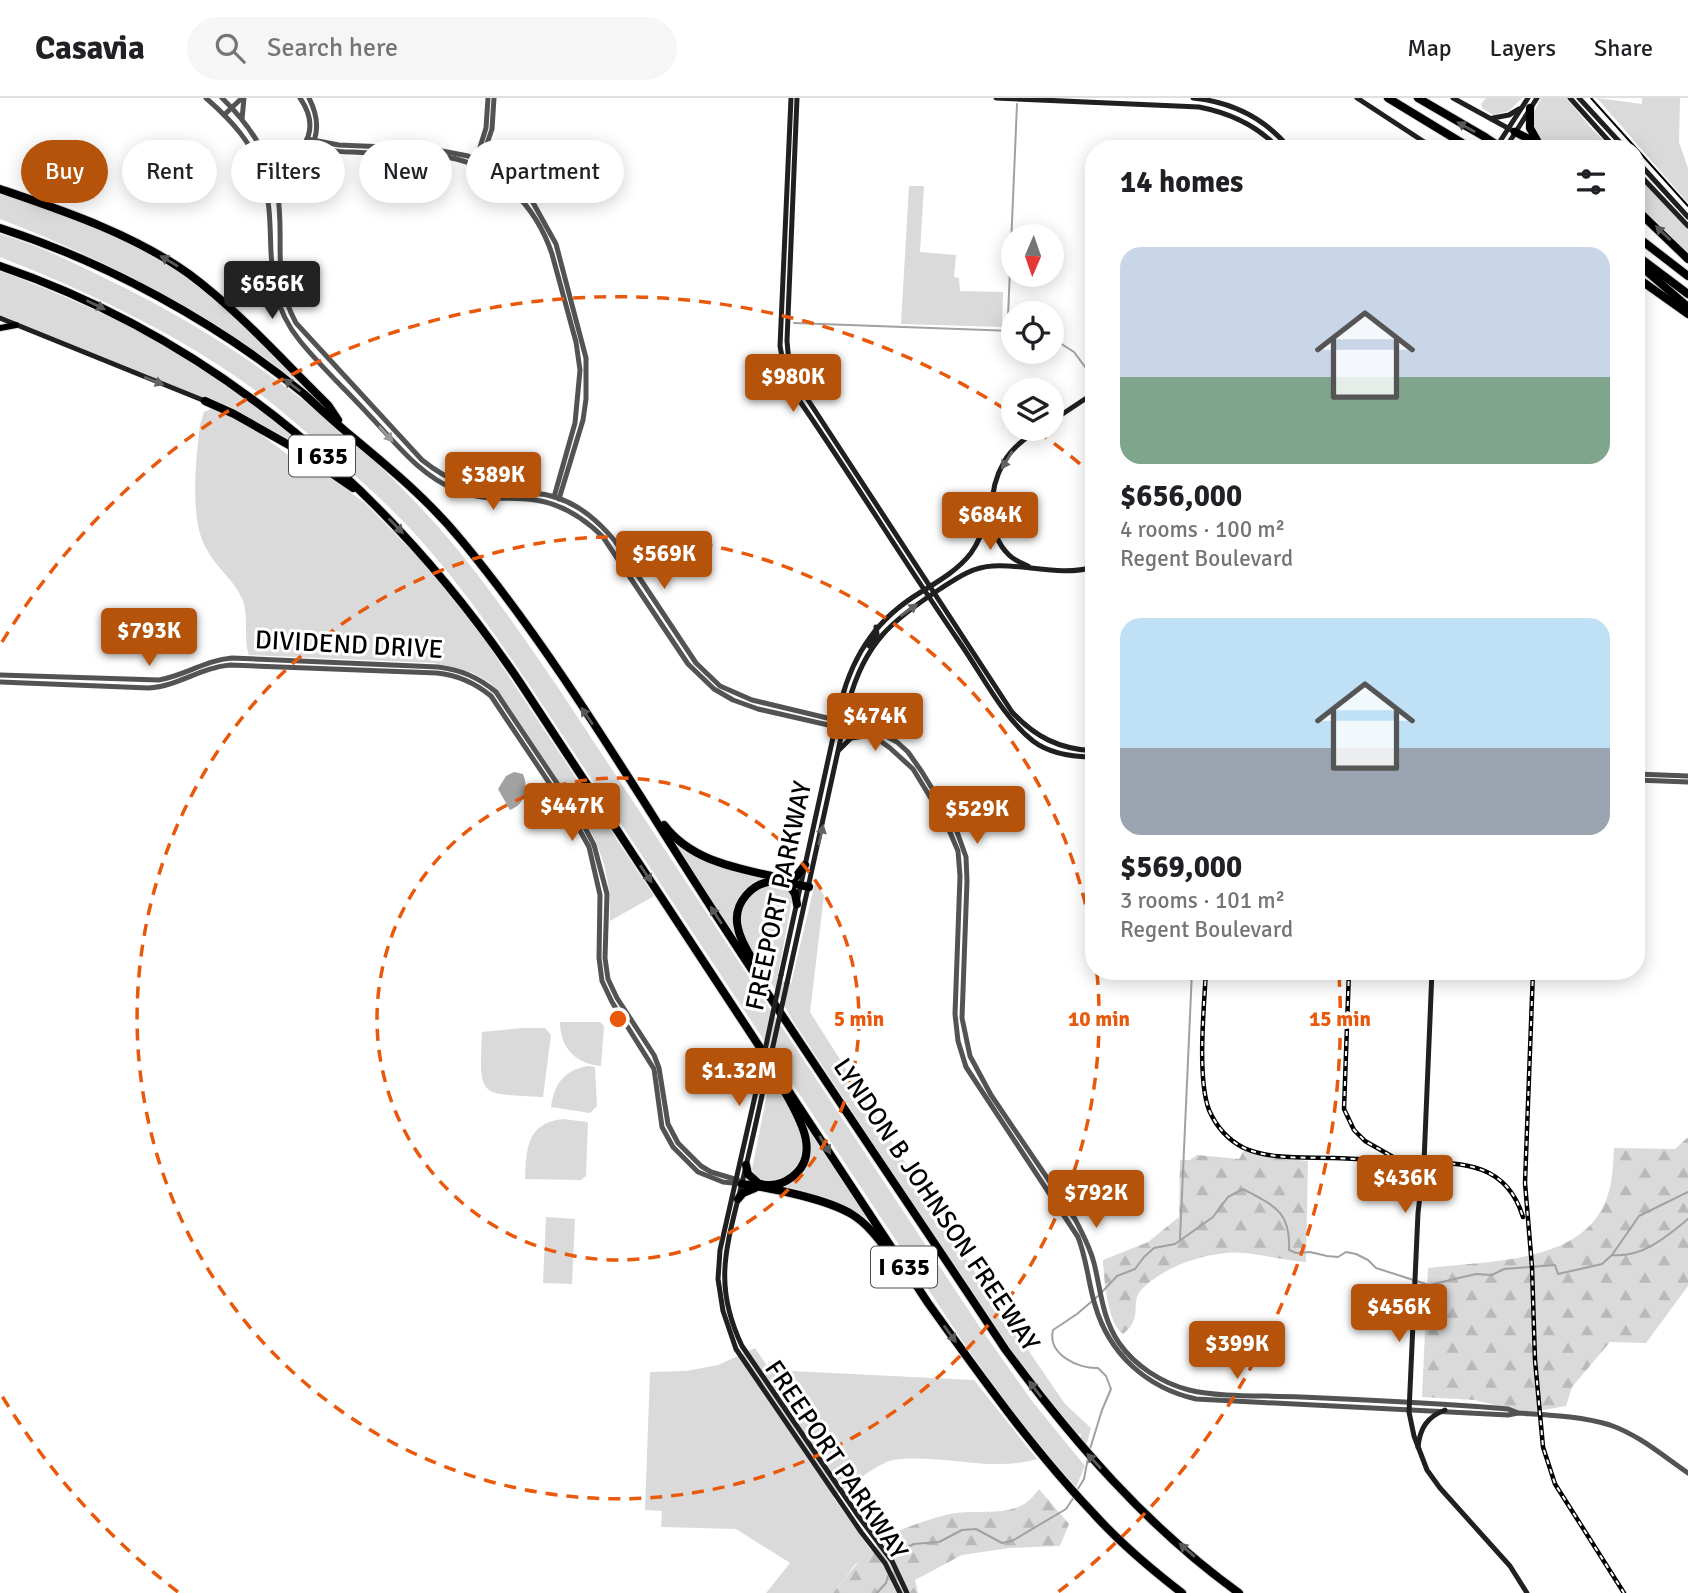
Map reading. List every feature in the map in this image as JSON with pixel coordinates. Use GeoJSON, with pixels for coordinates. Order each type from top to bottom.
{"type":"FeatureCollection","features":[{"type":"Feature","properties":{"kind":"highway"},"geometry":{"type":"LineString","coordinates":[[1388,98],[1457,140]]}},
{"type":"Feature","properties":{"kind":"highway"},"geometry":{"type":"LineString","coordinates":[[1399,98],[1464,140]]}},
{"type":"Feature","properties":{"kind":"highway"},"geometry":{"type":"LineString","coordinates":[[1418,98],[1490,140]]}},
{"type":"Feature","properties":{"kind":"highway"},"geometry":{"type":"LineString","coordinates":[[1526,108],[1530,128],[1537,140]]}},
{"type":"Feature","properties":{"kind":"highway"},"geometry":{"type":"LineString","coordinates":[[1512,130],[1531,140]]}},
{"type":"Feature","properties":{"kind":"highway"},"geometry":{"type":"LineString","coordinates":[[0,189],[121,236],[187,272],[235,313],[328,405],[344,430]]}},
{"type":"Feature","properties":{"kind":"highway"},"geometry":{"type":"LineString","coordinates":[[1645,218],[1688,259]]}},
{"type":"Feature","properties":{"kind":"highway"},"geometry":{"type":"LineString","coordinates":[[0,222],[21,235]]}},
{"type":"Feature","properties":{"kind":"highway","name":"LYNDON B JOHNSON FREEWAY"},"geometry":{"type":"LineString","coordinates":[[0,228],[130,284],[196,319],[253,356],[292,385],[398,474],[461,539],[530,631],[625,772],[1005,1349],[1077,1443],[1112,1480],[1150,1518],[1238,1592]]}},
{"type":"Feature","properties":{"kind":"highway"},"geometry":{"type":"LineString","coordinates":[[1645,243],[1688,276]]}},
{"type":"Feature","properties":{"kind":"highway"},"geometry":{"type":"LineString","coordinates":[[1645,262],[1688,294]]}},
{"type":"Feature","properties":{"kind":"highway","name":"I 635"},"geometry":{"type":"LineString","coordinates":[[0,265],[91,302],[192,358],[258,404],[314,448],[370,499],[449,585],[480,625],[761,1046],[928,1303],[1020,1428],[1062,1479],[1095,1516],[1182,1593]]}},
{"type":"Feature","properties":{"kind":"highway"},"geometry":{"type":"LineString","coordinates":[[1645,270],[1688,306]]}},
{"type":"Feature","properties":{"kind":"highway"},"geometry":{"type":"LineString","coordinates":[[1645,283],[1688,314]]}},
{"type":"Feature","properties":{"kind":"highway"},"geometry":{"type":"LineString","coordinates":[[205,401],[296,449],[370,499]]}},
{"type":"Feature","properties":{"kind":"highway"},"geometry":{"type":"LineString","coordinates":[[625,772],[669,832],[686,847],[712,860],[805,885]]}},
{"type":"Feature","properties":{"kind":"highway"},"geometry":{"type":"LineString","coordinates":[[806,865],[795,878],[768,882],[751,890],[738,907],[737,921],[743,942],[808,1053]]}},
{"type":"Feature","properties":{"kind":"highway"},"geometry":{"type":"LineString","coordinates":[[787,881],[795,894],[797,904]]}},
{"type":"Feature","properties":{"kind":"highway"},"geometry":{"type":"LineString","coordinates":[[738,1199],[747,1190],[757,1186],[774,1185],[793,1177],[802,1166],[807,1146],[805,1133],[761,1046]]}},
{"type":"Feature","properties":{"kind":"highway"},"geometry":{"type":"LineString","coordinates":[[746,1165],[748,1174],[757,1186]]}},
{"type":"Feature","properties":{"kind":"highway"},"geometry":{"type":"LineString","coordinates":[[739,1182],[825,1203],[857,1217],[875,1234],[928,1303]]}},
{"type":"Feature","properties":{"kind":"main road"},"geometry":{"type":"LineString","coordinates":[[791,98],[780,346],[785,373],[930,586],[931,595],[1010,718],[1023,732],[1049,750],[1085,756]]}},
{"type":"Feature","properties":{"kind":"main road"},"geometry":{"type":"LineString","coordinates":[[797,98],[787,341],[789,362],[797,390],[923,590],[931,595],[1012,712],[1038,736],[1054,744],[1085,749]]}},
{"type":"Feature","properties":{"kind":"main road"},"geometry":{"type":"LineString","coordinates":[[996,98],[1158,102],[1199,107],[1247,123],[1270,140]]}},
{"type":"Feature","properties":{"kind":"main road"},"geometry":{"type":"LineString","coordinates":[[1193,98],[1222,103],[1251,115],[1282,140]]}},
{"type":"Feature","properties":{"kind":"main road"},"geometry":{"type":"LineString","coordinates":[[1357,98],[1421,140]]}},
{"type":"Feature","properties":{"kind":"main road"},"geometry":{"type":"LineString","coordinates":[[1453,98],[1512,130]]}},
{"type":"Feature","properties":{"kind":"main road"},"geometry":{"type":"LineString","coordinates":[[1526,108],[1528,98]]}},
{"type":"Feature","properties":{"kind":"main road"},"geometry":{"type":"LineString","coordinates":[[1503,140],[1526,108],[1537,98]]}},
{"type":"Feature","properties":{"kind":"main road"},"geometry":{"type":"LineString","coordinates":[[1570,98],[1608,140]]}},
{"type":"Feature","properties":{"kind":"main road"},"geometry":{"type":"LineString","coordinates":[[1579,98],[1618,140]]}},
{"type":"Feature","properties":{"kind":"main road"},"geometry":{"type":"LineString","coordinates":[[1490,118],[1509,115],[1526,108]]}},
{"type":"Feature","properties":{"kind":"main road"},"geometry":{"type":"LineString","coordinates":[[1247,123],[1251,115]]}},
{"type":"Feature","properties":{"kind":"main road"},"geometry":{"type":"LineString","coordinates":[[1508,140],[1512,130]]}},
{"type":"Feature","properties":{"kind":"main road"},"geometry":{"type":"LineString","coordinates":[[1645,170],[1688,217]]}},
{"type":"Feature","properties":{"kind":"main road"},"geometry":{"type":"LineString","coordinates":[[1645,181],[1688,226]]}},
{"type":"Feature","properties":{"kind":"main road"},"geometry":{"type":"LineString","coordinates":[[0,318],[205,401]]}},
{"type":"Feature","properties":{"kind":"main road"},"geometry":{"type":"LineString","coordinates":[[0,328],[16,325]]}},
{"type":"Feature","properties":{"kind":"main road"},"geometry":{"type":"LineString","coordinates":[[1064,413],[1085,399]]}},
{"type":"Feature","properties":{"kind":"main road","name":"FREEPORT PARKWAY"},"geometry":{"type":"LineString","coordinates":[[900,1593],[872,1540],[736,1349],[721,1302],[720,1250],[739,1182],[781,975],[797,904],[805,885],[806,865],[850,672],[876,627],[899,605],[954,570],[971,553],[979,540],[1004,461],[1023,441]]}},
{"type":"Feature","properties":{"kind":"main road"},"geometry":{"type":"LineString","coordinates":[[992,503],[994,524],[1003,549],[1014,559],[1034,568]]}},
{"type":"Feature","properties":{"kind":"main road","name":"FREEPORT PARKWAY"},"geometry":{"type":"LineString","coordinates":[[721,1272],[738,1199],[739,1182],[746,1165],[787,983],[805,885],[837,753],[840,723],[867,656],[896,619],[974,569],[999,566],[1066,572],[1085,569]]}},
{"type":"Feature","properties":{"kind":"main road"},"geometry":{"type":"LineString","coordinates":[[867,656],[868,648],[877,634],[876,627]]}},
{"type":"Feature","properties":{"kind":"main road"},"geometry":{"type":"LineString","coordinates":[[837,753],[851,738],[871,735]]}},
{"type":"Feature","properties":{"kind":"main road"},"geometry":{"type":"LineString","coordinates":[[1432,980],[1409,1408],[1418,1450],[1437,1485],[1510,1566],[1527,1593]]}},
{"type":"Feature","properties":{"kind":"main road"},"geometry":{"type":"LineString","coordinates":[[1418,1450],[1419,1436],[1424,1424],[1432,1416],[1445,1410]]}},
{"type":"Feature","properties":{"kind":"main road","name":"FREEPORT PARKWAY"},"geometry":{"type":"LineString","coordinates":[[872,1540],[892,1561],[906,1590]]}},
{"type":"Feature","properties":{"kind":"street"},"geometry":{"type":"LineString","coordinates":[[206,98],[245,140]]}},
{"type":"Feature","properties":{"kind":"street"},"geometry":{"type":"LineString","coordinates":[[215,106],[223,98],[255,140]]}},
{"type":"Feature","properties":{"kind":"street"},"geometry":{"type":"LineString","coordinates":[[224,115],[243,98]]}},
{"type":"Feature","properties":{"kind":"street"},"geometry":{"type":"LineString","coordinates":[[243,98],[243,122]]}},
{"type":"Feature","properties":{"kind":"street"},"geometry":{"type":"LineString","coordinates":[[300,98],[308,113],[312,140]]}},
{"type":"Feature","properties":{"kind":"street"},"geometry":{"type":"LineString","coordinates":[[309,98],[316,121],[312,140]]}},
{"type":"Feature","properties":{"kind":"street"},"geometry":{"type":"LineString","coordinates":[[483,140],[488,98]]}},
{"type":"Feature","properties":{"kind":"street"},"geometry":{"type":"LineString","coordinates":[[487,140],[492,130],[494,98]]}},
{"type":"Feature","properties":{"kind":"street"},"geometry":{"type":"LineString","coordinates":[[345,146],[449,155],[466,160]]}},
{"type":"Feature","properties":{"kind":"street"},"geometry":{"type":"LineString","coordinates":[[266,203],[275,293],[285,318],[301,342],[411,461],[453,489],[473,496],[556,501]]}},
{"type":"Feature","properties":{"kind":"street"},"geometry":{"type":"LineString","coordinates":[[277,203],[281,280],[286,302],[302,331],[422,460],[441,475],[459,484],[477,489],[537,493],[556,501],[583,519],[603,537],[688,664],[714,689],[748,706],[881,732],[908,752],[955,826],[964,847],[967,865],[961,1018],[966,1043],[985,1085],[1078,1237],[1085,1256],[1094,1303],[1130,1365],[1170,1391],[1196,1399],[1555,1415],[1610,1425],[1635,1437],[1688,1473]]}},
{"type":"Feature","properties":{"kind":"street"},"geometry":{"type":"LineString","coordinates":[[524,203],[547,239],[584,348],[586,399],[580,432],[556,501]]}},
{"type":"Feature","properties":{"kind":"street"},"geometry":{"type":"LineString","coordinates":[[556,501],[579,399],[579,358],[560,276]]}},
{"type":"Feature","properties":{"kind":"street"},"geometry":{"type":"LineString","coordinates":[[579,399],[586,399]]}},
{"type":"Feature","properties":{"kind":"street","name":"DIVIDEND DRIVE"},"geometry":{"type":"LineString","coordinates":[[0,682],[159,680],[180,675],[209,662],[232,658],[448,668],[478,678],[496,692],[526,743],[588,830],[607,894],[606,969],[612,989],[630,1024],[654,1055],[665,1115],[678,1143],[701,1166],[739,1182]]}},
{"type":"Feature","properties":{"kind":"street","name":"DIVIDEND DRIVE"},"geometry":{"type":"LineString","coordinates":[[0,675],[95,682]]}},
{"type":"Feature","properties":{"kind":"street"},"geometry":{"type":"LineString","coordinates":[[840,723],[871,735],[913,769],[956,843],[960,876],[955,1005],[958,1041],[966,1067],[1030,1161],[1075,1219],[1094,1263],[1105,1325]]}},
{"type":"Feature","properties":{"kind":"street"},"geometry":{"type":"LineString","coordinates":[[1645,774],[1688,776]]}},
{"type":"Feature","properties":{"kind":"street"},"geometry":{"type":"LineString","coordinates":[[1645,780],[1688,782]]}},
{"type":"Feature","properties":{"kind":"street"},"geometry":{"type":"LineString","coordinates":[[1116,1343],[1149,1372],[1190,1390],[1409,1401],[1508,1409],[1518,1413]]}},
{"type":"Feature","properties":{"kind":"green space"},"geometry":{"type":"Polygon","coordinates":[[[1486,98],[1522,98],[1509,111],[1493,115],[1482,108],[1481,104],[1486,98]]]}},
{"type":"Feature","properties":{"kind":"green space"},"geometry":{"type":"Polygon","coordinates":[[[1541,98],[1566,98],[1604,140],[1543,140],[1534,127],[1541,98]]]}},
{"type":"Feature","properties":{"kind":"green space"},"geometry":{"type":"Polygon","coordinates":[[[1597,98],[1642,104],[1642,98],[1680,98],[1679,142],[1688,168],[1688,203],[1645,153],[1645,140],[1633,140],[1597,98]]]}},
{"type":"Feature","properties":{"kind":"green space"},"geometry":{"type":"Polygon","coordinates":[[[1645,184],[1688,230],[1688,256],[1645,213],[1645,184]]]}},
{"type":"Feature","properties":{"kind":"green space"},"geometry":{"type":"Polygon","coordinates":[[[909,186],[924,186],[920,252],[956,255],[954,277],[959,278],[960,291],[1003,292],[1001,327],[901,324],[909,186]]]}},
{"type":"Feature","properties":{"kind":"green space"},"geometry":{"type":"Polygon","coordinates":[[[0,191],[21,199],[21,203],[32,203],[98,228],[145,250],[189,277],[221,303],[309,391],[237,339],[161,293],[82,253],[0,219],[0,191]]]}},
{"type":"Feature","properties":{"kind":"green space"},"geometry":{"type":"Polygon","coordinates":[[[0,234],[77,264],[121,286],[211,336],[254,365],[337,428],[375,462],[447,537],[490,591],[557,686],[979,1326],[1032,1401],[1085,1466],[1076,1487],[1024,1428],[963,1342],[522,674],[471,602],[419,538],[360,480],[291,419],[245,383],[188,346],[127,313],[0,257],[0,234]]]}},
{"type":"Feature","properties":{"kind":"green space"},"geometry":{"type":"Polygon","coordinates":[[[0,271],[115,319],[159,342],[258,409],[330,469],[247,416],[0,315],[0,271]]]}},
{"type":"Feature","properties":{"kind":"green space"},"geometry":{"type":"Polygon","coordinates":[[[213,408],[256,431],[291,457],[296,452],[365,503],[429,569],[484,639],[654,896],[610,921],[610,893],[604,864],[585,820],[500,693],[490,683],[473,673],[434,663],[249,655],[243,601],[206,548],[197,521],[195,488],[200,425],[204,412],[213,408]]]}},
{"type":"Feature","properties":{"kind":"green space"},"geometry":{"type":"Polygon","coordinates":[[[667,834],[687,850],[774,878],[738,904],[743,948],[667,834]]]}},
{"type":"Feature","properties":{"kind":"green space"},"geometry":{"type":"Polygon","coordinates":[[[815,883],[824,895],[810,1012],[972,1268],[1065,1404],[1091,1428],[1086,1447],[1080,1441],[1081,1433],[1076,1436],[1020,1366],[793,1021],[741,930],[742,909],[755,891],[761,887],[775,885],[782,886],[793,895],[777,980],[791,984],[815,883]]]}},
{"type":"Feature","properties":{"kind":"green space"},"geometry":{"type":"Polygon","coordinates":[[[560,1022],[600,1022],[604,1026],[601,1066],[584,1062],[571,1053],[563,1039],[560,1022]]]}},
{"type":"Feature","properties":{"kind":"green space"},"geometry":{"type":"Polygon","coordinates":[[[545,1028],[551,1035],[543,1097],[494,1093],[483,1081],[482,1032],[545,1028]]]}},
{"type":"Feature","properties":{"kind":"green space"},"geometry":{"type":"Polygon","coordinates":[[[588,1066],[595,1067],[597,1106],[590,1113],[551,1107],[555,1091],[562,1079],[573,1071],[588,1066]]]}},
{"type":"Feature","properties":{"kind":"green space"},"geometry":{"type":"Polygon","coordinates":[[[770,1079],[793,1114],[803,1141],[803,1154],[799,1165],[788,1175],[773,1181],[757,1178],[752,1169],[770,1079]]]}},
{"type":"Feature","properties":{"kind":"green space"},"geometry":{"type":"Polygon","coordinates":[[[802,1117],[878,1233],[864,1220],[775,1187],[803,1168],[802,1117]]]}},
{"type":"Feature","properties":{"kind":"green space"},"geometry":{"type":"Polygon","coordinates":[[[563,1119],[588,1122],[586,1176],[581,1180],[525,1179],[528,1147],[535,1132],[551,1121],[563,1119]]]}},
{"type":"Feature","properties":{"kind":"green space"},"geometry":{"type":"Polygon","coordinates":[[[1688,1137],[1688,1286],[1646,1343],[1610,1342],[1572,1387],[1566,1406],[1526,1413],[1475,1400],[1422,1397],[1428,1268],[1507,1260],[1559,1246],[1581,1233],[1598,1215],[1609,1191],[1614,1148],[1675,1149],[1688,1137]]]}},
{"type":"Feature","properties":{"kind":"green space"},"geometry":{"type":"Polygon","coordinates":[[[1244,1150],[1270,1157],[1308,1161],[1306,1262],[1236,1252],[1182,1264],[1161,1274],[1143,1288],[1137,1299],[1133,1322],[1123,1334],[1110,1311],[1103,1260],[1148,1242],[1179,1217],[1180,1160],[1190,1160],[1197,1155],[1239,1159],[1244,1150]]]}},
{"type":"Feature","properties":{"kind":"green space"},"geometry":{"type":"Polygon","coordinates":[[[546,1217],[575,1219],[572,1284],[543,1283],[546,1217]]]}},
{"type":"Feature","properties":{"kind":"green space"},"geometry":{"type":"Polygon","coordinates":[[[755,1348],[770,1370],[974,1380],[1037,1459],[1020,1463],[984,1464],[911,1459],[893,1460],[880,1465],[833,1497],[872,1552],[854,1566],[833,1593],[766,1593],[790,1563],[736,1529],[661,1527],[662,1511],[645,1510],[650,1372],[686,1371],[718,1365],[755,1348]]]}},
{"type":"Feature","properties":{"kind":"green space"},"geometry":{"type":"Polygon","coordinates":[[[1039,1489],[1069,1524],[1060,1546],[1010,1548],[962,1555],[915,1580],[918,1593],[833,1593],[869,1552],[900,1530],[950,1514],[1012,1509],[1031,1499],[1039,1489]]]}},
{"type":"Feature","properties":{"kind":"shaded area"},"geometry":{"type":"Polygon","coordinates":[[[514,772],[523,774],[525,790],[519,804],[510,810],[498,789],[506,776],[514,772]]]}},
{"type":"Feature","properties":{"kind":"waterway"},"geometry":{"type":"LineString","coordinates":[[1009,301],[1017,104]]}},
{"type":"Feature","properties":{"kind":"waterway"},"geometry":{"type":"LineString","coordinates":[[794,323],[1001,331]]}},
{"type":"Feature","properties":{"kind":"waterway"},"geometry":{"type":"LineString","coordinates":[[1064,346],[1074,352],[1085,367]]}},
{"type":"Feature","properties":{"kind":"waterway"},"geometry":{"type":"LineString","coordinates":[[1180,1239],[1192,980]]}},
{"type":"Feature","properties":{"kind":"waterway"},"geometry":{"type":"LineString","coordinates":[[1102,1292],[1117,1276],[1135,1269],[1154,1248],[1175,1244],[1213,1217],[1228,1197],[1243,1189],[1278,1211],[1287,1226],[1289,1250],[1338,1257],[1346,1252],[1356,1254],[1376,1268],[1429,1285],[1476,1274],[1492,1275],[1504,1269],[1555,1265],[1558,1274],[1602,1264],[1612,1255],[1639,1216],[1688,1192]]}},
{"type":"Feature","properties":{"kind":"waterway"},"geometry":{"type":"LineString","coordinates":[[1612,1255],[1643,1250],[1688,1219]]}},
{"type":"Feature","properties":{"kind":"waterway"},"geometry":{"type":"LineString","coordinates":[[1090,1449],[1111,1389],[1106,1376],[1098,1368],[1073,1363],[1059,1353],[1052,1339],[1053,1330],[1098,1296]]}},
{"type":"Feature","properties":{"kind":"waterway"},"geometry":{"type":"LineString","coordinates":[[1076,1492],[1084,1479],[1088,1458]]}},
{"type":"Feature","properties":{"kind":"waterway"},"geometry":{"type":"LineString","coordinates":[[892,1556],[914,1544],[939,1542],[962,1530],[976,1529],[1002,1543],[1012,1541],[1066,1509],[1074,1497]]}},
{"type":"Feature","properties":{"kind":"waterway"},"geometry":{"type":"LineString","coordinates":[[877,1593],[886,1583],[888,1576]]}},
{"type":"Feature","properties":{"kind":"tram line"},"geometry":{"type":"LineString","coordinates":[[1591,98],[1629,140]]}},
{"type":"Feature","properties":{"kind":"tram line"},"geometry":{"type":"LineString","coordinates":[[1645,158],[1688,206]]}},
{"type":"Feature","properties":{"kind":"railway"},"geometry":{"type":"LineString","coordinates":[[1205,980],[1202,1042],[1205,1096],[1215,1122],[1233,1141],[1254,1152],[1277,1156],[1465,1165],[1480,1169],[1506,1185],[1523,1217]]}},
{"type":"Feature","properties":{"kind":"railway"},"geometry":{"type":"LineString","coordinates":[[1349,980],[1344,1109],[1354,1130],[1365,1141],[1393,1157]]}},
{"type":"Feature","properties":{"kind":"railway"},"geometry":{"type":"LineString","coordinates":[[1533,980],[1525,1183],[1543,1447],[1555,1484],[1624,1593]]}}]}
